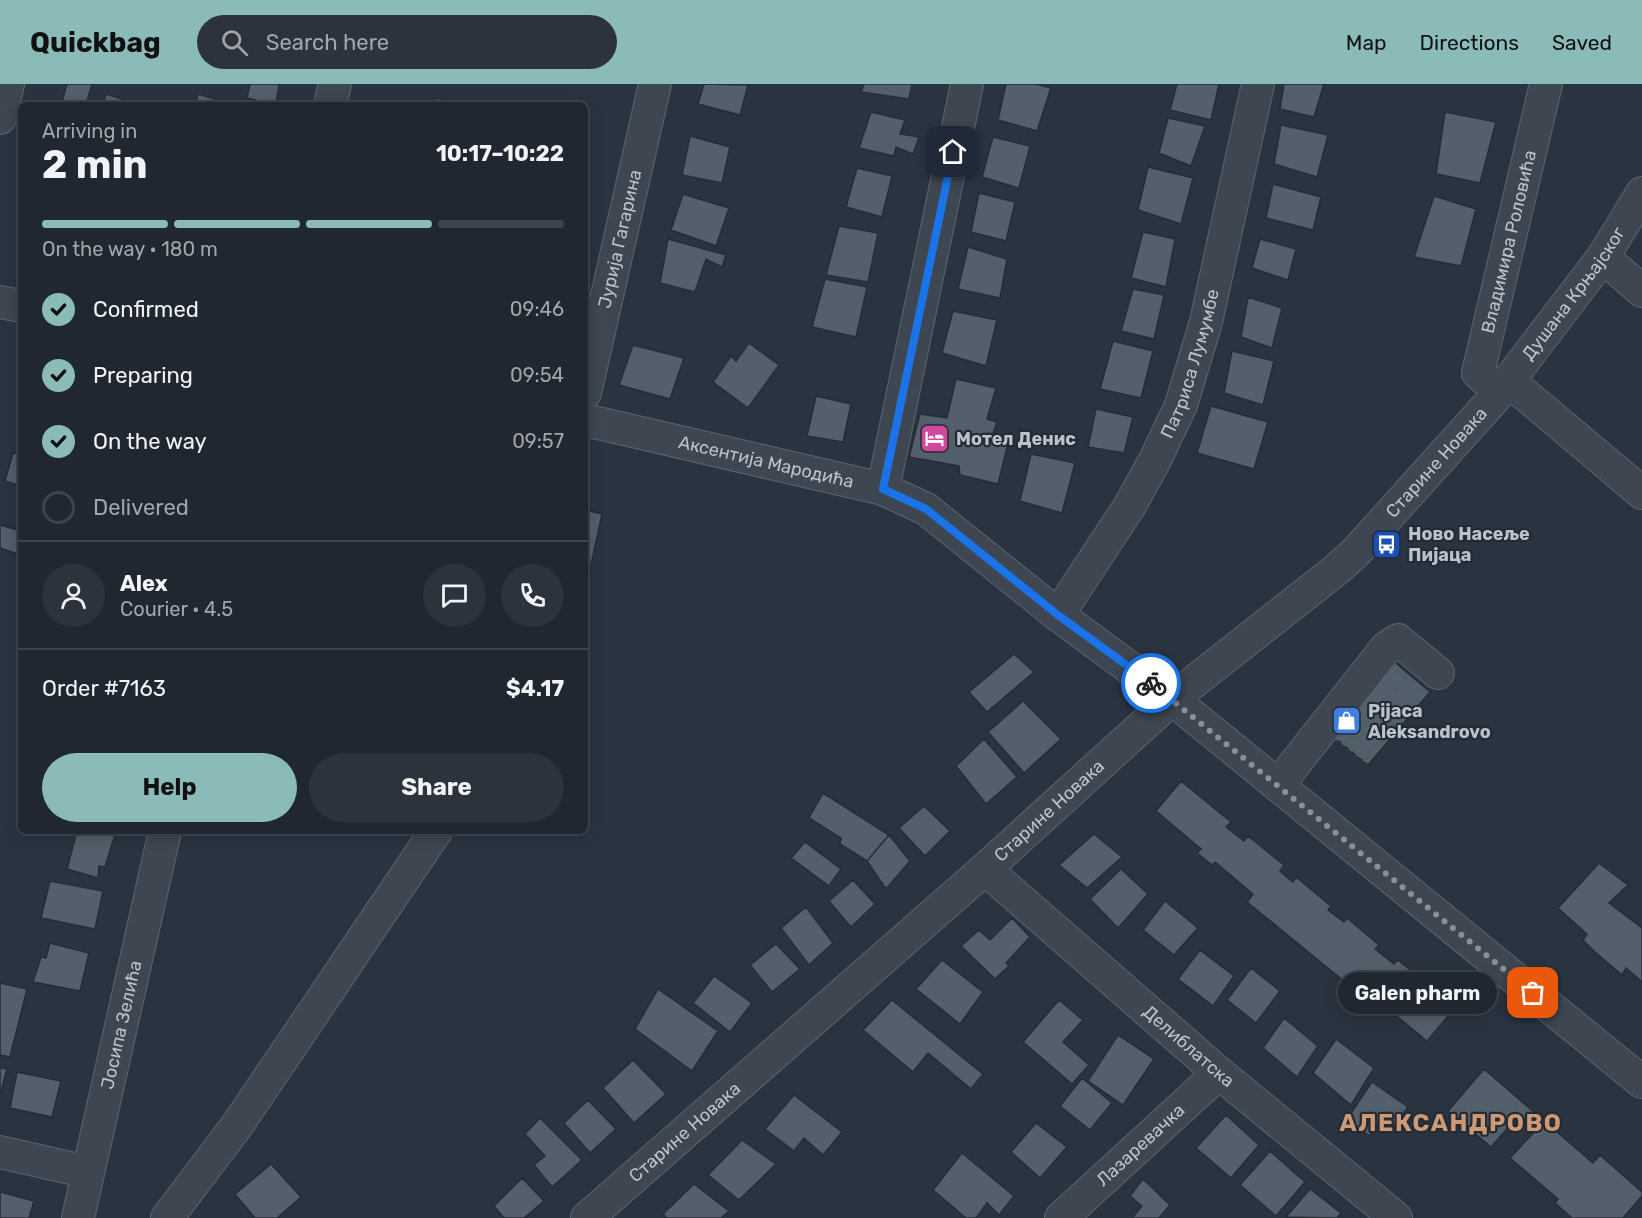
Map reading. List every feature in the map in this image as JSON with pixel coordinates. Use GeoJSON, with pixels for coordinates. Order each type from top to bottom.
{"type":"FeatureCollection","features":[{"type":"Feature","properties":{"kind":"street"},"geometry":{"type":"LineString","coordinates":[[0,118],[8,84]]}},
{"type":"Feature","properties":{"kind":"street"},"geometry":{"type":"LineString","coordinates":[[331,102],[335,84]]}},
{"type":"Feature","properties":{"kind":"street","name":"Јурија Гагарина"},"geometry":{"type":"LineString","coordinates":[[588,380],[655,84]]}},
{"type":"Feature","properties":{"kind":"street"},"geometry":{"type":"LineString","coordinates":[[883,489],[967,84]]}},
{"type":"Feature","properties":{"kind":"street","name":"Патриса Лумумбе"},"geometry":{"type":"LineString","coordinates":[[1058,615],[1129,507],[1155,460],[1181,405],[1206,322],[1258,84]]}},
{"type":"Feature","properties":{"kind":"street","name":"Владимира Роловића"},"geometry":{"type":"LineString","coordinates":[[1505,386],[1478,373],[1546,84]]}},
{"type":"Feature","properties":{"kind":"street","name":"Душана Крњајског"},"geometry":{"type":"LineString","coordinates":[[1505,386],[1603,257],[1642,193]]}},
{"type":"Feature","properties":{"kind":"street"},"geometry":{"type":"LineString","coordinates":[[1603,257],[1642,291]]}},
{"type":"Feature","properties":{"kind":"street"},"geometry":{"type":"LineString","coordinates":[[0,302],[18,305]]}},
{"type":"Feature","properties":{"kind":"street"},"geometry":{"type":"LineString","coordinates":[[1505,386],[1642,493]]}},
{"type":"Feature","properties":{"kind":"street","name":"Старине Новака"},"geometry":{"type":"LineString","coordinates":[[587,1218],[985,869],[1172,699],[1336,570],[1505,386]]}},
{"type":"Feature","properties":{"kind":"street","name":"Аксентија Мародића"},"geometry":{"type":"LineString","coordinates":[[588,421],[883,489],[926,509],[1058,615],[1172,699],[1642,1082]]}},
{"type":"Feature","properties":{"kind":"street"},"geometry":{"type":"LineString","coordinates":[[1279,786],[1386,648],[1398,640],[1429,682]]}},
{"type":"Feature","properties":{"kind":"street","name":"Јосипа Зелића"},"geometry":{"type":"LineString","coordinates":[[78,1218],[164,834]]}},
{"type":"Feature","properties":{"kind":"street"},"geometry":{"type":"LineString","coordinates":[[167,1218],[238,1124],[434,834]]}},
{"type":"Feature","properties":{"kind":"street","name":"Делиблатска"},"geometry":{"type":"LineString","coordinates":[[985,869],[1219,1073],[1396,1218]]}},
{"type":"Feature","properties":{"kind":"street","name":"Лазаревачка"},"geometry":{"type":"LineString","coordinates":[[1061,1218],[1219,1073]]}},
{"type":"Feature","properties":{"kind":"street"},"geometry":{"type":"LineString","coordinates":[[0,1152],[88,1172]]}},
{"type":"Feature","properties":{"kind":"path"},"geometry":{"type":"LineString","coordinates":[[1407,677],[1347,747],[1365,760],[1429,682]]}},
{"type":"Feature","properties":{"kind":"path"},"geometry":{"type":"LineString","coordinates":[[1362,698],[1393,724]]}},
{"type":"Feature","properties":{"kind":"building"},"geometry":{"type":"Polygon","coordinates":[[[67,84],[92,84],[87,102],[62,102],[67,84]]]}},
{"type":"Feature","properties":{"kind":"building"},"geometry":{"type":"Polygon","coordinates":[[[250,84],[279,84],[276,102],[247,98],[250,84]]]}},
{"type":"Feature","properties":{"kind":"building"},"geometry":{"type":"Polygon","coordinates":[[[704,84],[748,85],[740,115],[698,104],[704,84]]]}},
{"type":"Feature","properties":{"kind":"building"},"geometry":{"type":"Polygon","coordinates":[[[864,84],[912,84],[909,99],[861,92],[864,84]]]}},
{"type":"Feature","properties":{"kind":"building"},"geometry":{"type":"Polygon","coordinates":[[[1006,84],[1036,84],[1051,88],[1037,131],[998,120],[1006,84]]]}},
{"type":"Feature","properties":{"kind":"building"},"geometry":{"type":"Polygon","coordinates":[[[1177,84],[1219,84],[1211,120],[1170,110],[1177,84]]]}},
{"type":"Feature","properties":{"kind":"building"},"geometry":{"type":"Polygon","coordinates":[[[1284,84],[1324,84],[1314,117],[1280,109],[1284,84]]]}},
{"type":"Feature","properties":{"kind":"building"},"geometry":{"type":"Polygon","coordinates":[[[106,94],[132,102],[104,102],[106,94]]]}},
{"type":"Feature","properties":{"kind":"building"},"geometry":{"type":"Polygon","coordinates":[[[198,94],[225,102],[196,102],[198,94]]]}},
{"type":"Feature","properties":{"kind":"building"},"geometry":{"type":"Polygon","coordinates":[[[436,98],[455,102],[435,102],[436,98]]]}},
{"type":"Feature","properties":{"kind":"building"},"geometry":{"type":"Polygon","coordinates":[[[871,112],[905,120],[900,134],[919,137],[913,154],[896,147],[894,156],[859,148],[871,112]]]}},
{"type":"Feature","properties":{"kind":"building"},"geometry":{"type":"Polygon","coordinates":[[[1445,112],[1496,122],[1480,183],[1436,174],[1445,112]]]}},
{"type":"Feature","properties":{"kind":"building"},"geometry":{"type":"Polygon","coordinates":[[[1168,118],[1205,126],[1191,166],[1159,153],[1168,118]]]}},
{"type":"Feature","properties":{"kind":"building"},"geometry":{"type":"Polygon","coordinates":[[[1281,125],[1328,135],[1317,177],[1274,164],[1281,125]]]}},
{"type":"Feature","properties":{"kind":"building"},"geometry":{"type":"Polygon","coordinates":[[[690,136],[730,147],[722,183],[682,175],[690,136]]]}},
{"type":"Feature","properties":{"kind":"building"},"geometry":{"type":"Polygon","coordinates":[[[993,137],[1030,146],[1019,188],[982,177],[993,137]]]}},
{"type":"Feature","properties":{"kind":"building"},"geometry":{"type":"Polygon","coordinates":[[[1148,167],[1193,178],[1181,224],[1138,210],[1148,167]]]}},
{"type":"Feature","properties":{"kind":"building"},"geometry":{"type":"Polygon","coordinates":[[[857,168],[892,176],[882,217],[846,207],[857,168]]]}},
{"type":"Feature","properties":{"kind":"building"},"geometry":{"type":"Polygon","coordinates":[[[1273,184],[1321,197],[1313,230],[1266,218],[1273,184]]]}},
{"type":"Feature","properties":{"kind":"building"},"geometry":{"type":"Polygon","coordinates":[[[979,193],[1015,202],[1006,241],[971,232],[979,193]]]}},
{"type":"Feature","properties":{"kind":"building"},"geometry":{"type":"Polygon","coordinates":[[[683,194],[729,208],[716,246],[671,230],[683,194]]]}},
{"type":"Feature","properties":{"kind":"building"},"geometry":{"type":"Polygon","coordinates":[[[1434,196],[1476,209],[1461,266],[1414,257],[1434,196]]]}},
{"type":"Feature","properties":{"kind":"building"},"geometry":{"type":"Polygon","coordinates":[[[839,226],[878,233],[868,282],[826,275],[839,226]]]}},
{"type":"Feature","properties":{"kind":"building"},"geometry":{"type":"Polygon","coordinates":[[[1143,232],[1175,239],[1166,287],[1131,278],[1143,232]]]}},
{"type":"Feature","properties":{"kind":"building"},"geometry":{"type":"Polygon","coordinates":[[[668,239],[726,255],[722,267],[706,259],[695,292],[660,283],[668,239]]]}},
{"type":"Feature","properties":{"kind":"building"},"geometry":{"type":"Polygon","coordinates":[[[1260,239],[1296,249],[1288,280],[1252,268],[1260,239]]]}},
{"type":"Feature","properties":{"kind":"building"},"geometry":{"type":"Polygon","coordinates":[[[968,247],[1007,259],[1000,298],[958,289],[968,247]]]}},
{"type":"Feature","properties":{"kind":"building"},"geometry":{"type":"Polygon","coordinates":[[[825,279],[867,287],[856,337],[812,327],[825,279]]]}},
{"type":"Feature","properties":{"kind":"building"},"geometry":{"type":"Polygon","coordinates":[[[1133,289],[1164,295],[1154,339],[1121,331],[1133,289]]]}},
{"type":"Feature","properties":{"kind":"building"},"geometry":{"type":"Polygon","coordinates":[[[1248,297],[1282,308],[1272,348],[1241,337],[1248,297]]]}},
{"type":"Feature","properties":{"kind":"building"},"geometry":{"type":"Polygon","coordinates":[[[953,311],[997,320],[986,366],[942,353],[953,311]]]}},
{"type":"Feature","properties":{"kind":"building"},"geometry":{"type":"Polygon","coordinates":[[[1113,341],[1153,351],[1141,398],[1100,389],[1113,341]]]}},
{"type":"Feature","properties":{"kind":"building"},"geometry":{"type":"Polygon","coordinates":[[[749,343],[779,365],[748,408],[713,382],[731,356],[736,361],[749,343]]]}},
{"type":"Feature","properties":{"kind":"building"},"geometry":{"type":"Polygon","coordinates":[[[633,345],[684,358],[670,399],[619,385],[633,345]]]}},
{"type":"Feature","properties":{"kind":"building"},"geometry":{"type":"Polygon","coordinates":[[[1232,351],[1274,361],[1263,405],[1224,393],[1232,351]]]}},
{"type":"Feature","properties":{"kind":"building"},"geometry":{"type":"Polygon","coordinates":[[[956,379],[996,388],[987,419],[997,422],[991,439],[1008,443],[998,484],[960,475],[959,466],[909,457],[920,414],[947,418],[956,379]]]}},
{"type":"Feature","properties":{"kind":"building"},"geometry":{"type":"Polygon","coordinates":[[[816,396],[851,404],[843,442],[807,436],[816,396]]]}},
{"type":"Feature","properties":{"kind":"building"},"geometry":{"type":"Polygon","coordinates":[[[1211,406],[1268,422],[1254,469],[1197,453],[1211,406]]]}},
{"type":"Feature","properties":{"kind":"building"},"geometry":{"type":"Polygon","coordinates":[[[1096,409],[1133,417],[1124,453],[1088,447],[1096,409]]]}},
{"type":"Feature","properties":{"kind":"building"},"geometry":{"type":"Polygon","coordinates":[[[13,453],[18,454],[18,485],[5,481],[13,453]]]}},
{"type":"Feature","properties":{"kind":"building"},"geometry":{"type":"Polygon","coordinates":[[[1031,454],[1075,463],[1062,513],[1020,501],[1031,454]]]}},
{"type":"Feature","properties":{"kind":"building"},"geometry":{"type":"Polygon","coordinates":[[[588,511],[602,514],[588,574],[588,511]]]}},
{"type":"Feature","properties":{"kind":"building"},"geometry":{"type":"Polygon","coordinates":[[[0,525],[17,530],[18,526],[18,554],[0,548],[0,525]]]}},
{"type":"Feature","properties":{"kind":"building"},"geometry":{"type":"Polygon","coordinates":[[[1014,654],[1034,672],[987,712],[969,692],[1014,654]]]}},
{"type":"Feature","properties":{"kind":"building"},"geometry":{"type":"Polygon","coordinates":[[[1391,659],[1430,692],[1368,765],[1330,734],[1391,659]]]}},
{"type":"Feature","properties":{"kind":"building"},"geometry":{"type":"Polygon","coordinates":[[[1023,701],[1061,739],[1024,773],[988,732],[1023,701]]]}},
{"type":"Feature","properties":{"kind":"building"},"geometry":{"type":"Polygon","coordinates":[[[984,739],[1017,777],[986,804],[956,766],[984,739]]]}},
{"type":"Feature","properties":{"kind":"building"},"geometry":{"type":"Polygon","coordinates":[[[1181,781],[1231,822],[1226,827],[1244,841],[1248,836],[1284,865],[1280,871],[1293,882],[1296,877],[1331,906],[1328,910],[1344,922],[1347,918],[1379,945],[1375,949],[1394,964],[1398,960],[1430,986],[1426,991],[1438,1000],[1435,1003],[1449,1015],[1427,1041],[1349,977],[1345,982],[1247,902],[1253,894],[1215,862],[1212,865],[1197,853],[1201,849],[1156,811],[1181,781]]]}},
{"type":"Feature","properties":{"kind":"building"},"geometry":{"type":"Polygon","coordinates":[[[823,793],[889,835],[867,861],[840,844],[841,838],[809,818],[823,793]]]}},
{"type":"Feature","properties":{"kind":"building"},"geometry":{"type":"Polygon","coordinates":[[[924,806],[950,831],[925,856],[899,828],[924,806]]]}},
{"type":"Feature","properties":{"kind":"building"},"geometry":{"type":"Polygon","coordinates":[[[76,834],[115,834],[105,867],[99,866],[98,878],[67,869],[76,834]]]}},
{"type":"Feature","properties":{"kind":"building"},"geometry":{"type":"Polygon","coordinates":[[[1094,834],[1122,857],[1087,888],[1059,865],[1094,834]]]}},
{"type":"Feature","properties":{"kind":"building"},"geometry":{"type":"Polygon","coordinates":[[[889,835],[910,861],[886,889],[867,861],[889,835]]]}},
{"type":"Feature","properties":{"kind":"building"},"geometry":{"type":"Polygon","coordinates":[[[805,842],[841,869],[829,886],[791,858],[805,842]]]}},
{"type":"Feature","properties":{"kind":"building"},"geometry":{"type":"Polygon","coordinates":[[[1599,863],[1628,885],[1609,903],[1642,928],[1642,982],[1626,968],[1622,975],[1595,952],[1583,940],[1587,934],[1558,908],[1599,863]]]}},
{"type":"Feature","properties":{"kind":"building"},"geometry":{"type":"Polygon","coordinates":[[[1121,869],[1148,894],[1118,928],[1090,899],[1121,869]]]}},
{"type":"Feature","properties":{"kind":"building"},"geometry":{"type":"Polygon","coordinates":[[[853,880],[875,904],[851,927],[829,901],[853,880]]]}},
{"type":"Feature","properties":{"kind":"building"},"geometry":{"type":"Polygon","coordinates":[[[50,881],[103,891],[95,929],[41,918],[50,881]]]}},
{"type":"Feature","properties":{"kind":"building"},"geometry":{"type":"Polygon","coordinates":[[[1165,901],[1198,928],[1174,955],[1143,930],[1165,901]]]}},
{"type":"Feature","properties":{"kind":"building"},"geometry":{"type":"Polygon","coordinates":[[[806,907],[833,943],[809,965],[781,928],[806,907]]]}},
{"type":"Feature","properties":{"kind":"building"},"geometry":{"type":"Polygon","coordinates":[[[1012,918],[1030,937],[1006,963],[1009,966],[995,979],[961,946],[979,930],[990,940],[1012,918]]]}},
{"type":"Feature","properties":{"kind":"building"},"geometry":{"type":"Polygon","coordinates":[[[50,943],[89,953],[80,991],[33,982],[41,957],[46,958],[50,943]]]}},
{"type":"Feature","properties":{"kind":"building"},"geometry":{"type":"Polygon","coordinates":[[[776,944],[800,969],[772,992],[750,965],[776,944]]]}},
{"type":"Feature","properties":{"kind":"building"},"geometry":{"type":"Polygon","coordinates":[[[1200,950],[1234,976],[1213,1006],[1178,979],[1200,950]]]}},
{"type":"Feature","properties":{"kind":"building"},"geometry":{"type":"Polygon","coordinates":[[[942,960],[983,992],[960,1024],[916,989],[942,960]]]}},
{"type":"Feature","properties":{"kind":"building"},"geometry":{"type":"Polygon","coordinates":[[[1251,968],[1280,991],[1256,1023],[1227,1000],[1251,968]]]}},
{"type":"Feature","properties":{"kind":"building"},"geometry":{"type":"Polygon","coordinates":[[[714,976],[752,1003],[730,1032],[693,1003],[714,976]]]}},
{"type":"Feature","properties":{"kind":"building"},"geometry":{"type":"Polygon","coordinates":[[[0,983],[27,989],[10,1057],[0,1055],[0,983]]]}},
{"type":"Feature","properties":{"kind":"building"},"geometry":{"type":"Polygon","coordinates":[[[658,989],[718,1031],[692,1071],[635,1029],[658,989]]]}},
{"type":"Feature","properties":{"kind":"building"},"geometry":{"type":"Polygon","coordinates":[[[892,1000],[983,1074],[971,1089],[928,1053],[913,1072],[863,1030],[892,1000]]]}},
{"type":"Feature","properties":{"kind":"building"},"geometry":{"type":"Polygon","coordinates":[[[1059,1000],[1083,1020],[1063,1042],[1089,1065],[1072,1084],[1023,1042],[1059,1000]]]}},
{"type":"Feature","properties":{"kind":"building"},"geometry":{"type":"Polygon","coordinates":[[[1284,1018],[1318,1046],[1297,1077],[1263,1048],[1284,1018]]]}},
{"type":"Feature","properties":{"kind":"building"},"geometry":{"type":"Polygon","coordinates":[[[1118,1035],[1154,1059],[1123,1105],[1088,1081],[1118,1035]]]}},
{"type":"Feature","properties":{"kind":"building"},"geometry":{"type":"Polygon","coordinates":[[[1336,1039],[1374,1068],[1351,1105],[1313,1073],[1336,1039]]]}},
{"type":"Feature","properties":{"kind":"building"},"geometry":{"type":"Polygon","coordinates":[[[633,1060],[666,1094],[634,1123],[603,1088],[633,1060]]]}},
{"type":"Feature","properties":{"kind":"building"},"geometry":{"type":"Polygon","coordinates":[[[0,1068],[7,1069],[0,1095],[0,1068]]]}},
{"type":"Feature","properties":{"kind":"building"},"geometry":{"type":"Polygon","coordinates":[[[1484,1069],[1593,1163],[1600,1155],[1642,1192],[1642,1196],[1623,1218],[1572,1218],[1555,1203],[1558,1199],[1510,1158],[1536,1130],[1519,1115],[1491,1147],[1448,1111],[1484,1069]]]}},
{"type":"Feature","properties":{"kind":"building"},"geometry":{"type":"Polygon","coordinates":[[[17,1072],[61,1081],[52,1117],[10,1108],[17,1072]]]}},
{"type":"Feature","properties":{"kind":"building"},"geometry":{"type":"Polygon","coordinates":[[[1082,1078],[1112,1103],[1090,1130],[1060,1106],[1082,1078]]]}},
{"type":"Feature","properties":{"kind":"building"},"geometry":{"type":"Polygon","coordinates":[[[1372,1082],[1408,1107],[1390,1131],[1379,1123],[1369,1136],[1347,1119],[1372,1082]]]}},
{"type":"Feature","properties":{"kind":"building"},"geometry":{"type":"Polygon","coordinates":[[[794,1095],[842,1132],[823,1155],[804,1138],[794,1151],[765,1129],[794,1095]]]}},
{"type":"Feature","properties":{"kind":"building"},"geometry":{"type":"Polygon","coordinates":[[[588,1100],[616,1129],[590,1153],[564,1123],[588,1100]]]}},
{"type":"Feature","properties":{"kind":"building"},"geometry":{"type":"Polygon","coordinates":[[[1226,1115],[1259,1145],[1231,1178],[1196,1148],[1226,1115]]]}},
{"type":"Feature","properties":{"kind":"building"},"geometry":{"type":"Polygon","coordinates":[[[540,1118],[582,1160],[552,1187],[534,1165],[545,1156],[525,1134],[540,1118]]]}},
{"type":"Feature","properties":{"kind":"building"},"geometry":{"type":"Polygon","coordinates":[[[1036,1123],[1067,1147],[1040,1178],[1011,1152],[1036,1123]]]}},
{"type":"Feature","properties":{"kind":"building"},"geometry":{"type":"Polygon","coordinates":[[[742,1140],[776,1164],[739,1200],[708,1175],[742,1140]]]}},
{"type":"Feature","properties":{"kind":"building"},"geometry":{"type":"Polygon","coordinates":[[[1270,1151],[1305,1182],[1276,1216],[1240,1185],[1270,1151]]]}},
{"type":"Feature","properties":{"kind":"building"},"geometry":{"type":"Polygon","coordinates":[[[962,1153],[1014,1196],[999,1215],[987,1203],[976,1218],[966,1218],[933,1190],[962,1153]]]}},
{"type":"Feature","properties":{"kind":"building"},"geometry":{"type":"Polygon","coordinates":[[[271,1164],[301,1197],[277,1218],[255,1218],[235,1194],[271,1164]]]}},
{"type":"Feature","properties":{"kind":"building"},"geometry":{"type":"Polygon","coordinates":[[[522,1178],[544,1201],[524,1218],[504,1218],[494,1206],[522,1178]]]}},
{"type":"Feature","properties":{"kind":"building"},"geometry":{"type":"Polygon","coordinates":[[[1143,1179],[1170,1205],[1159,1218],[1132,1218],[1142,1206],[1130,1196],[1143,1179]]]}},
{"type":"Feature","properties":{"kind":"building"},"geometry":{"type":"Polygon","coordinates":[[[694,1184],[729,1211],[721,1218],[667,1218],[663,1214],[694,1184]]]}},
{"type":"Feature","properties":{"kind":"building"},"geometry":{"type":"Polygon","coordinates":[[[1310,1189],[1341,1213],[1337,1218],[1286,1217],[1310,1189]]]}},
{"type":"Feature","properties":{"kind":"building"},"geometry":{"type":"Polygon","coordinates":[[[0,1192],[34,1201],[29,1218],[0,1218],[0,1192]]]}},
{"type":"Feature","properties":{"kind":"way so far"},"geometry":{"type":"LineString","coordinates":[[1151,683],[1533,993]]}},
{"type":"Feature","properties":{"kind":"place","name":"Мотел Денис"},"geometry":{"type":"Point","coordinates":[935,439]}},
{"type":"Feature","properties":{"kind":"place","name":"Ново Насеље Пијаца"},"geometry":{"type":"Point","coordinates":[1387,544]}},
{"type":"Feature","properties":{"kind":"place","name":"Pijaca Aleksandrovo"},"geometry":{"type":"Point","coordinates":[1347,721]}},
{"type":"Feature","properties":{"kind":"place","name":"Galen pharm"},"geometry":{"type":"Point","coordinates":[1533,993]}},
{"type":"Feature","properties":{"kind":"district","name":"АЛЕКСАНДРОВО"},"geometry":{"type":"Point","coordinates":[1451,1123]}},
{"type":"Feature","properties":{"kind":"route"},"geometry":{"type":"LineString","coordinates":[[953,152],[883,489],[926,509],[1058,615],[1151,683]]}}]}
